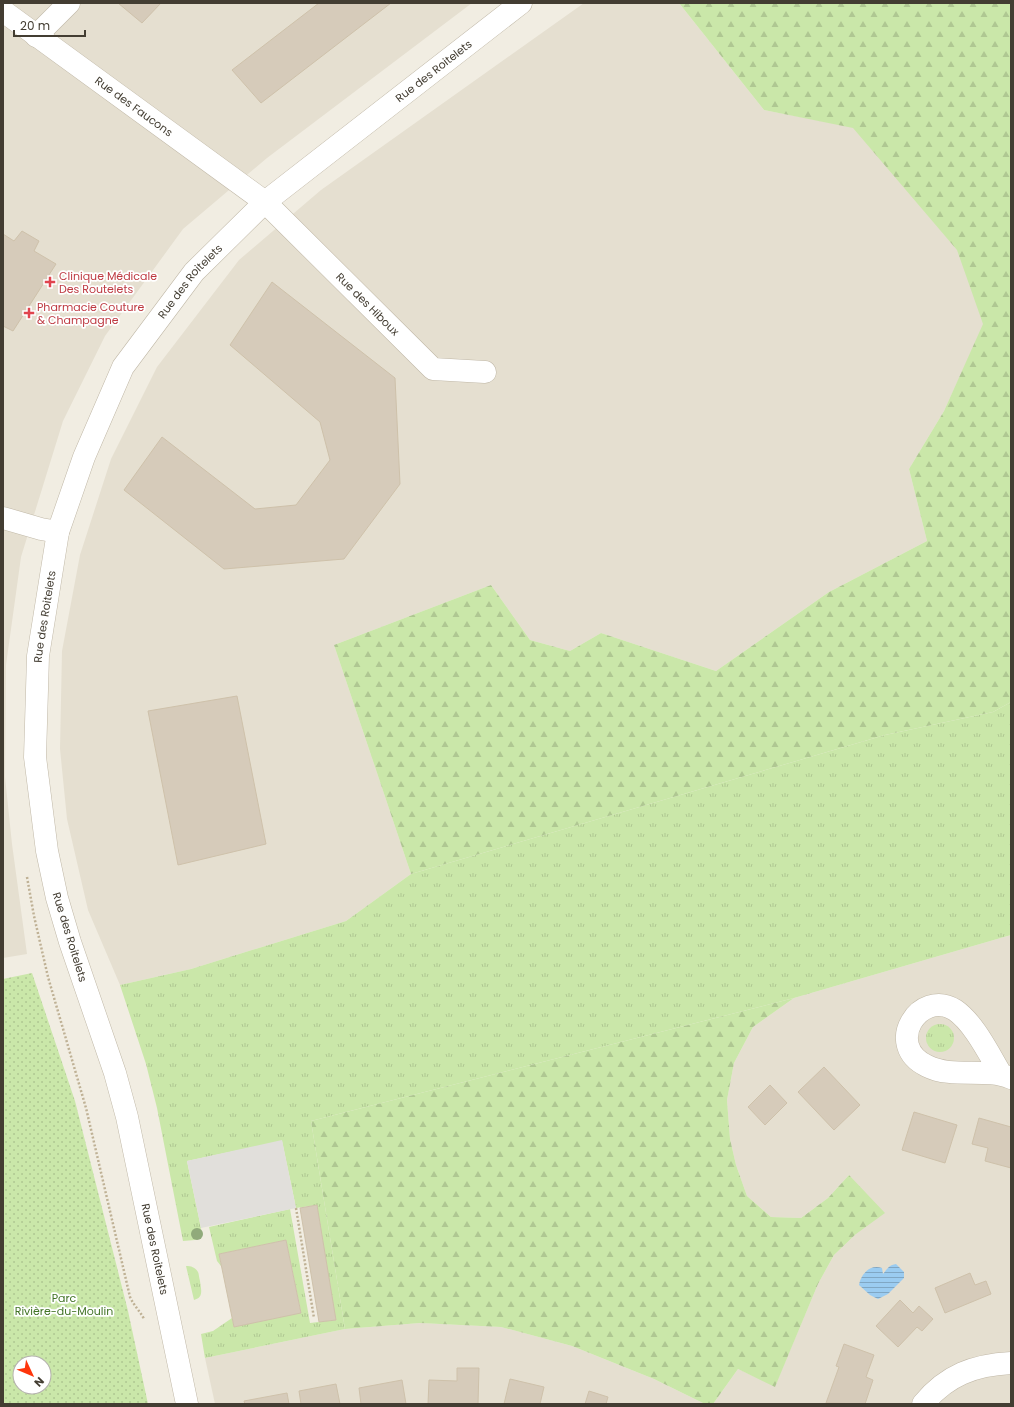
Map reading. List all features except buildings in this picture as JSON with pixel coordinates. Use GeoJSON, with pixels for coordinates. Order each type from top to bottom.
{"type":"FeatureCollection","features":[{"type":"Feature","properties":{"kind":"street"},"geometry":{"type":"LineString","coordinates":[[36,36],[69,3]]}},
{"type":"Feature","properties":{"kind":"street","name":"Rue des Roitelets"},"geometry":{"type":"LineString","coordinates":[[187,1404],[127,1117],[104,1039],[68,935],[57,898],[47,851],[35,757],[38,664],[58,532],[84,457],[123,367],[194,272],[265,202],[522,3]]}},
{"type":"Feature","properties":{"kind":"street","name":"Rue des Faucons"},"geometry":{"type":"LineString","coordinates":[[3,11],[265,202]]}},
{"type":"Feature","properties":{"kind":"street","name":"Rue des Hiboux"},"geometry":{"type":"LineString","coordinates":[[265,202],[433,368],[486,372]]}},
{"type":"Feature","properties":{"kind":"street"},"geometry":{"type":"LineString","coordinates":[[3,518],[41,529],[58,532]]}},
{"type":"Feature","properties":{"kind":"street"},"geometry":{"type":"LineString","coordinates":[[923,1404],[932,1393],[949,1380],[968,1370],[988,1365],[1011,1363]]}},
{"type":"Feature","properties":{"kind":"path"},"geometry":{"type":"LineString","coordinates":[[26,870],[34,916],[48,977],[86,1108],[130,1297],[133,1305],[140,1311],[144,1319]]}},
{"type":"Feature","properties":{"kind":"path"},"geometry":{"type":"LineString","coordinates":[[296,1208],[314,1318]]}},
{"type":"Feature","properties":{"kind":"shaded area"},"geometry":{"type":"Polygon","coordinates":[[[3,3],[472,3],[267,158],[183,229],[105,336],[63,421],[21,557],[6,665],[5,777],[12,844],[27,954],[3,958],[3,3]]]}},
{"type":"Feature","properties":{"kind":"shaded area"},"geometry":{"type":"Polygon","coordinates":[[[584,3],[679,3],[764,110],[853,127],[958,250],[984,324],[944,411],[909,469],[927,541],[829,592],[716,671],[601,633],[570,651],[530,640],[491,585],[334,645],[411,874],[346,921],[191,969],[120,985],[88,910],[67,819],[60,749],[62,651],[80,555],[111,459],[157,367],[239,260],[321,190],[584,3]]]}},
{"type":"Feature","properties":{"kind":"shaded area"},"geometry":{"type":"Polygon","coordinates":[[[1011,935],[1011,1404],[713,1404],[738,1369],[775,1386],[818,1284],[834,1255],[856,1234],[849,1175],[828,1198],[801,1218],[771,1217],[747,1196],[736,1165],[730,1139],[727,1100],[734,1063],[753,1027],[794,998],[1011,935]]]}},
{"type":"Feature","properties":{"kind":"shaded area"},"geometry":{"type":"Polygon","coordinates":[[[282,1140],[296,1208],[201,1228],[187,1161],[282,1140]]]}},
{"type":"Feature","properties":{"kind":"shaded area"},"geometry":{"type":"Polygon","coordinates":[[[420,1323],[501,1327],[572,1346],[654,1379],[705,1404],[215,1404],[205,1358],[345,1329],[420,1323]]]}},
{"type":"Feature","properties":{"kind":"green space"},"geometry":{"type":"Polygon","coordinates":[[[679,3],[1011,3],[1011,702],[993,712],[885,735],[411,874],[334,645],[491,585],[530,640],[570,651],[601,633],[716,671],[829,592],[927,541],[909,469],[944,411],[983,324],[957,250],[853,128],[764,110],[679,3]]]}},
{"type":"Feature","properties":{"kind":"green space"},"geometry":{"type":"Polygon","coordinates":[[[1011,702],[1011,935],[794,998],[311,1121],[345,1329],[205,1358],[201,1334],[213,1331],[232,1318],[234,1327],[301,1312],[286,1240],[219,1254],[221,1266],[217,1261],[209,1227],[290,1209],[310,1323],[335,1320],[317,1205],[296,1208],[282,1141],[187,1161],[201,1228],[199,1236],[195,1240],[183,1241],[157,1108],[146,1064],[120,985],[191,969],[346,921],[411,874],[885,735],[993,712],[1011,702]]]}},
{"type":"Feature","properties":{"kind":"green space","name":"Parc Rivière-du-Moulin"},"geometry":{"type":"Polygon","coordinates":[[[32,973],[75,1101],[128,1311],[148,1404],[3,1404],[3,979],[32,973]]]}},
{"type":"Feature","properties":{"kind":"green space"},"geometry":{"type":"Polygon","coordinates":[[[794,998],[753,1027],[734,1063],[727,1100],[730,1139],[736,1165],[747,1196],[771,1217],[801,1218],[828,1198],[849,1175],[885,1213],[856,1234],[834,1255],[818,1284],[775,1387],[738,1369],[713,1404],[705,1404],[654,1379],[572,1346],[501,1327],[420,1323],[345,1329],[311,1121],[794,998]]]}},
{"type":"Feature","properties":{"kind":"green space"},"geometry":{"type":"Polygon","coordinates":[[[940,1024],[950,1028],[954,1038],[950,1048],[940,1052],[930,1048],[926,1038],[930,1028],[940,1024]]]}},
{"type":"Feature","properties":{"kind":"green space"},"geometry":{"type":"Polygon","coordinates":[[[186,1266],[194,1268],[199,1274],[201,1295],[194,1300],[186,1266]]]}},
{"type":"Feature","properties":{"kind":"water"},"geometry":{"type":"Polygon","coordinates":[[[896,1264],[904,1272],[904,1278],[888,1294],[878,1299],[870,1295],[859,1285],[864,1274],[870,1269],[874,1267],[882,1268],[883,1274],[890,1266],[896,1264]]]}},
{"type":"Feature","properties":{"kind":"place","name":"Clinique Médicale Des Routelets"},"geometry":{"type":"Point","coordinates":[50,282]}},
{"type":"Feature","properties":{"kind":"place","name":"Pharmacie Couture & Champagne"},"geometry":{"type":"Point","coordinates":[29,313]}}]}
